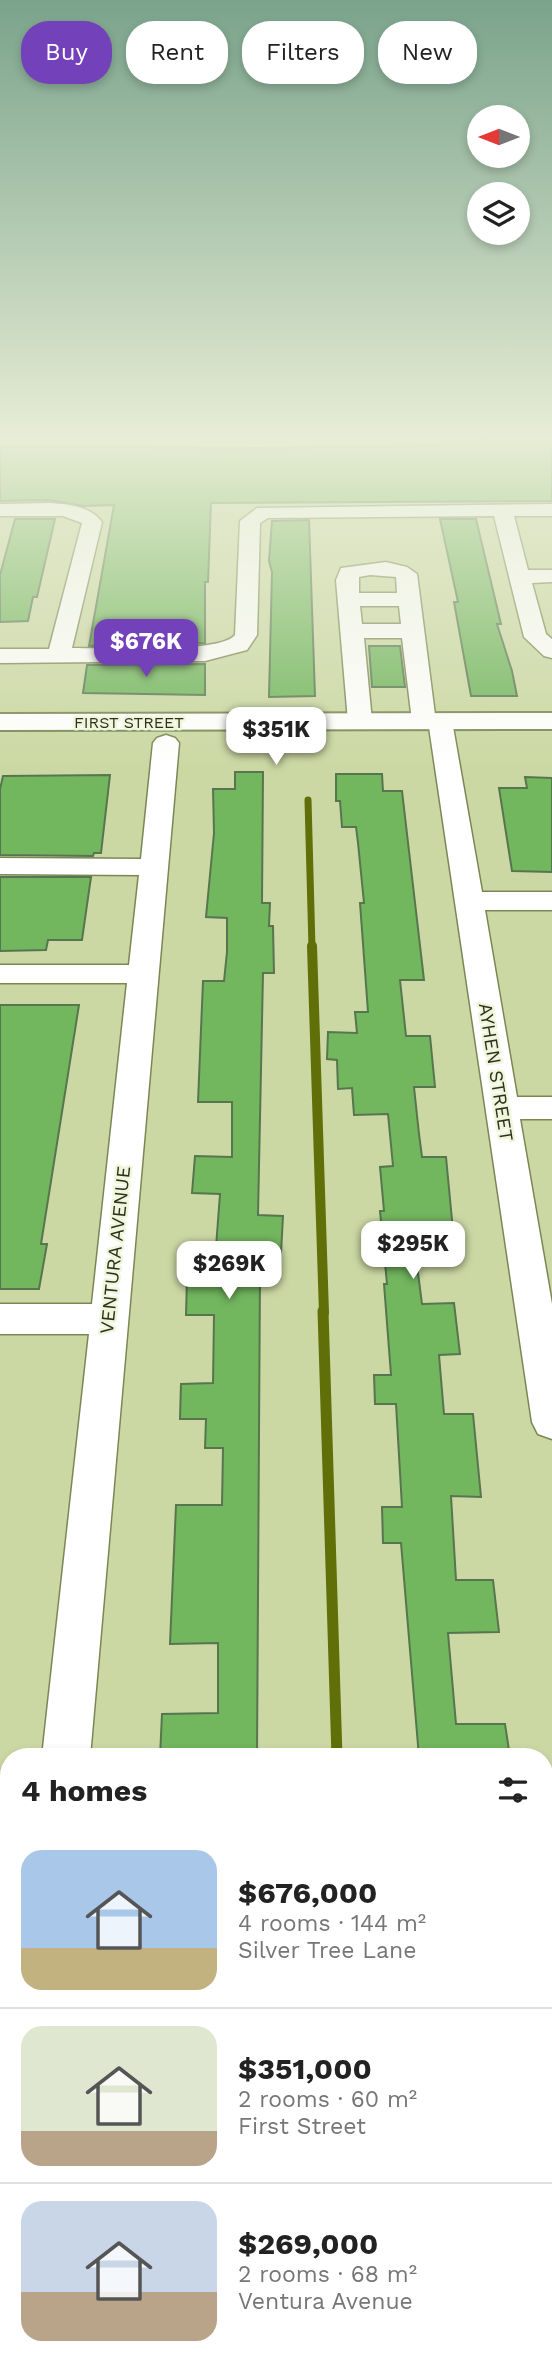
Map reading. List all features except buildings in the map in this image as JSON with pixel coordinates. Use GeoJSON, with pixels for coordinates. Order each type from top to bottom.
{"type":"FeatureCollection","features":[{"type":"Feature","properties":{"kind":"main road","name":"FIRST STREET"},"geometry":{"type":"LineString","coordinates":[[0,722],[360,721],[552,742]]}},
{"type":"Feature","properties":{"kind":"main road","name":"FIRST STREET"},"geometry":{"type":"LineString","coordinates":[[0,744],[166,743],[552,721]]}},
{"type":"Feature","properties":{"kind":"street"},"geometry":{"type":"LineString","coordinates":[[59,656],[86,547]]}},
{"type":"Feature","properties":{"kind":"street"},"geometry":{"type":"LineString","coordinates":[[0,656],[205,654],[229,650],[239,645],[246,635],[249,547]]}},
{"type":"Feature","properties":{"kind":"street"},"geometry":{"type":"LineString","coordinates":[[511,547],[535,637],[552,651]]}},
{"type":"Feature","properties":{"kind":"street","name":"AYHEN STREET"},"geometry":{"type":"LineString","coordinates":[[352,631],[349,573],[390,569],[406,574],[413,631],[436,728],[468,901],[551,1404]]}},
{"type":"Feature","properties":{"kind":"street"},"geometry":{"type":"LineString","coordinates":[[519,576],[552,576]]}},
{"type":"Feature","properties":{"kind":"street"},"geometry":{"type":"LineString","coordinates":[[360,721],[352,631],[413,631]]}},
{"type":"Feature","properties":{"kind":"street","name":"VENTURA AVENUE"},"geometry":{"type":"LineString","coordinates":[[67,1748],[166,743]]}},
{"type":"Feature","properties":{"kind":"street"},"geometry":{"type":"LineString","coordinates":[[0,866],[155,867]]}},
{"type":"Feature","properties":{"kind":"street"},"geometry":{"type":"LineString","coordinates":[[468,901],[552,901]]}},
{"type":"Feature","properties":{"kind":"street"},"geometry":{"type":"LineString","coordinates":[[0,974],[144,974]]}},
{"type":"Feature","properties":{"kind":"street"},"geometry":{"type":"LineString","coordinates":[[502,1108],[552,1108]]}},
{"type":"Feature","properties":{"kind":"street"},"geometry":{"type":"LineString","coordinates":[[0,1319],[108,1319]]}},
{"type":"Feature","properties":{"kind":"waterway"},"geometry":{"type":"LineString","coordinates":[[308,800],[312,948]]}},
{"type":"Feature","properties":{"kind":"waterway"},"geometry":{"type":"LineString","coordinates":[[312,946],[324,1313]]}},
{"type":"Feature","properties":{"kind":"waterway"},"geometry":{"type":"LineString","coordinates":[[323,1311],[337,1748]]}}]}
